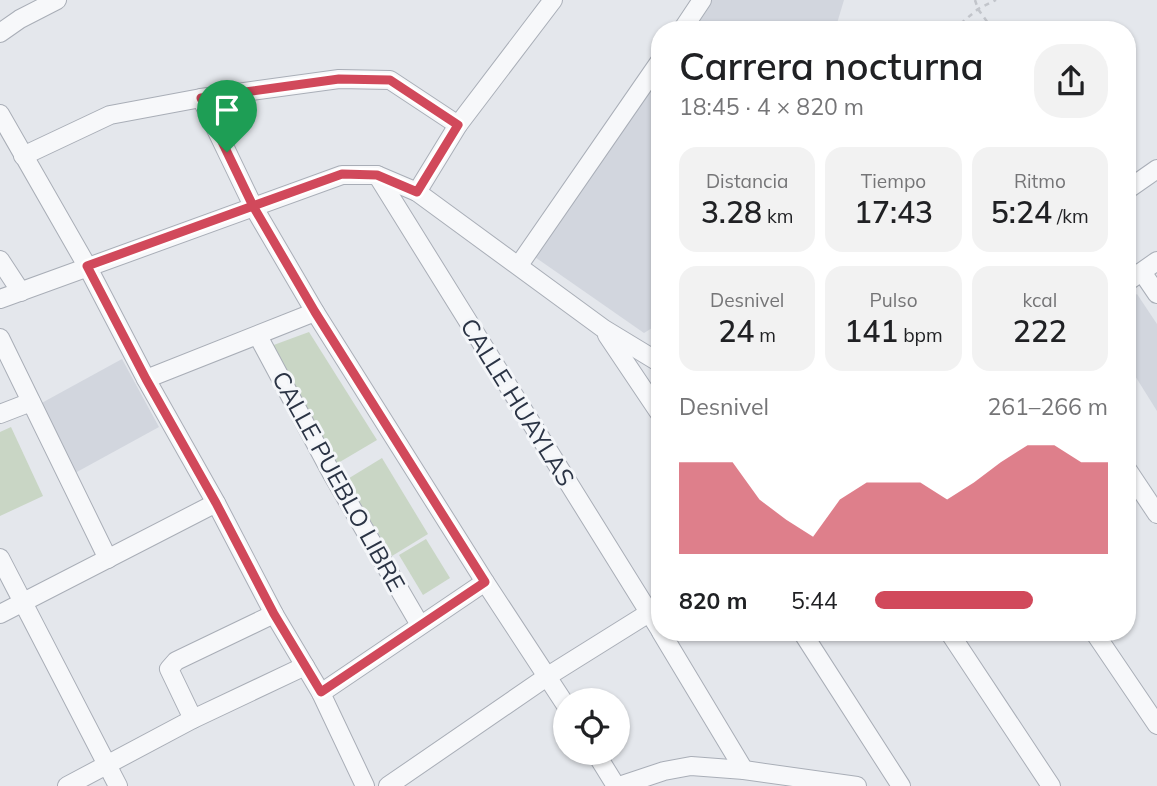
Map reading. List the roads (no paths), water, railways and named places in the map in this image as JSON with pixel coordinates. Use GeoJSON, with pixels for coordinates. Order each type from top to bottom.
{"type":"FeatureCollection","features":[{"type":"Feature","properties":{"kind":"street"},"geometry":{"type":"LineString","coordinates":[[0,33],[57,0]]}},
{"type":"Feature","properties":{"kind":"street"},"geometry":{"type":"LineString","coordinates":[[417,192],[458,125],[553,0]]}},
{"type":"Feature","properties":{"kind":"street"},"geometry":{"type":"LineString","coordinates":[[688,21],[702,0]]}},
{"type":"Feature","properties":{"kind":"street"},"geometry":{"type":"LineString","coordinates":[[519,265],[651,74]]}},
{"type":"Feature","properties":{"kind":"street"},"geometry":{"type":"LineString","coordinates":[[23,156],[110,115],[201,98],[339,79],[390,80],[458,125]]}},
{"type":"Feature","properties":{"kind":"street"},"geometry":{"type":"LineString","coordinates":[[201,98],[253,206],[315,312],[485,582],[555,688]]}},
{"type":"Feature","properties":{"kind":"street"},"geometry":{"type":"LineString","coordinates":[[0,114],[87,266],[274,614],[321,692],[365,786]]}},
{"type":"Feature","properties":{"kind":"street"},"geometry":{"type":"LineString","coordinates":[[1136,184],[1157,169]]}},
{"type":"Feature","properties":{"kind":"street"},"geometry":{"type":"LineString","coordinates":[[0,299],[342,174],[377,175],[417,192],[604,329],[651,358]]}},
{"type":"Feature","properties":{"kind":"street","name":"CALLE HUAYLAS"},"geometry":{"type":"LineString","coordinates":[[377,175],[651,604]]}},
{"type":"Feature","properties":{"kind":"street"},"geometry":{"type":"LineString","coordinates":[[0,260],[21,292]]}},
{"type":"Feature","properties":{"kind":"street"},"geometry":{"type":"LineString","coordinates":[[1142,272],[1157,294]]}},
{"type":"Feature","properties":{"kind":"street"},"geometry":{"type":"LineString","coordinates":[[146,379],[315,312]]}},
{"type":"Feature","properties":{"kind":"street"},"geometry":{"type":"LineString","coordinates":[[604,329],[651,400]]}},
{"type":"Feature","properties":{"kind":"street","name":"CALLE PUEBLO LIBRE"},"geometry":{"type":"LineString","coordinates":[[258,335],[332,474],[420,625]]}},
{"type":"Feature","properties":{"kind":"street"},"geometry":{"type":"LineString","coordinates":[[0,338],[108,559]]}},
{"type":"Feature","properties":{"kind":"street"},"geometry":{"type":"LineString","coordinates":[[0,414],[31,401]]}},
{"type":"Feature","properties":{"kind":"street"},"geometry":{"type":"LineString","coordinates":[[1136,482],[1157,514]]}},
{"type":"Feature","properties":{"kind":"street"},"geometry":{"type":"LineString","coordinates":[[0,614],[216,503]]}},
{"type":"Feature","properties":{"kind":"street"},"geometry":{"type":"LineString","coordinates":[[0,558],[118,786]]}},
{"type":"Feature","properties":{"kind":"street"},"geometry":{"type":"LineString","coordinates":[[321,692],[485,582]]}},
{"type":"Feature","properties":{"kind":"street"},"geometry":{"type":"LineString","coordinates":[[388,786],[548,676],[651,611]]}},
{"type":"Feature","properties":{"kind":"street"},"geometry":{"type":"LineString","coordinates":[[194,719],[169,669],[176,661],[274,614]]}},
{"type":"Feature","properties":{"kind":"street","name":"CALLE HUAYLAS"},"geometry":{"type":"LineString","coordinates":[[666,641],[744,770]]}},
{"type":"Feature","properties":{"kind":"street"},"geometry":{"type":"LineString","coordinates":[[808,641],[901,786]]}},
{"type":"Feature","properties":{"kind":"street"},"geometry":{"type":"LineString","coordinates":[[955,641],[1051,786]]}},
{"type":"Feature","properties":{"kind":"street"},"geometry":{"type":"LineString","coordinates":[[1100,641],[1157,724]]}},
{"type":"Feature","properties":{"kind":"street"},"geometry":{"type":"LineString","coordinates":[[67,786],[194,719],[305,666]]}},
{"type":"Feature","properties":{"kind":"street"},"geometry":{"type":"LineString","coordinates":[[603,765],[617,786],[664,771],[691,766],[744,770],[857,786]]}}]}
